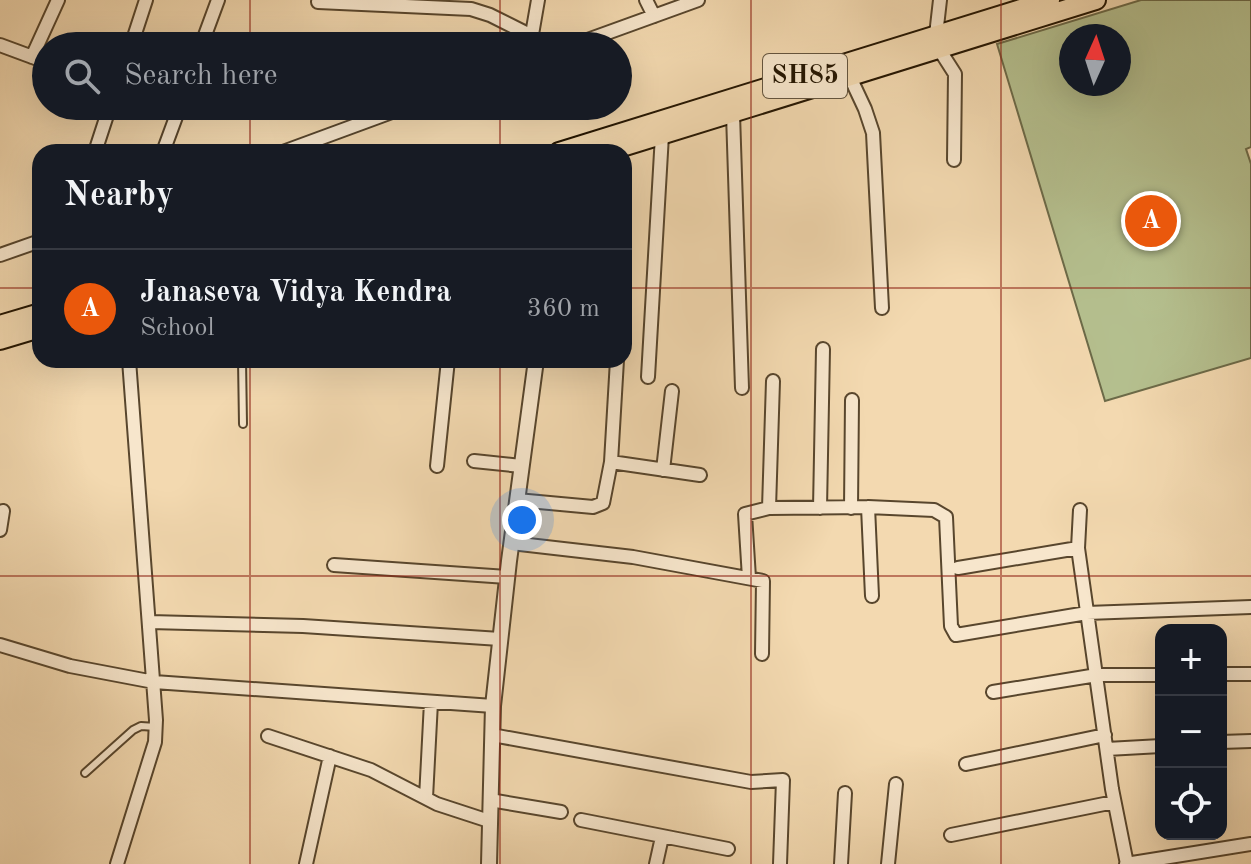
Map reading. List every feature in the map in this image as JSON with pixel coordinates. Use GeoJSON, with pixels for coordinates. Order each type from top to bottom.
{"type":"FeatureCollection","features":[{"type":"Feature","properties":{"kind":"main road","name":"SH85"},"geometry":{"type":"LineString","coordinates":[[632,144],[850,77],[1050,0]]}},
{"type":"Feature","properties":{"kind":"main road","name":"SH85"},"geometry":{"type":"LineString","coordinates":[[589,144],[938,42],[1096,0]]}},
{"type":"Feature","properties":{"kind":"main road"},"geometry":{"type":"LineString","coordinates":[[0,325],[32,315]]}},
{"type":"Feature","properties":{"kind":"main road"},"geometry":{"type":"LineString","coordinates":[[0,340],[32,330]]}},
{"type":"Feature","properties":{"kind":"street"},"geometry":{"type":"LineString","coordinates":[[43,32],[58,0]]}},
{"type":"Feature","properties":{"kind":"street"},"geometry":{"type":"LineString","coordinates":[[136,32],[146,0]]}},
{"type":"Feature","properties":{"kind":"street"},"geometry":{"type":"LineString","coordinates":[[206,32],[218,0]]}},
{"type":"Feature","properties":{"kind":"street"},"geometry":{"type":"LineString","coordinates":[[533,32],[538,0]]}},
{"type":"Feature","properties":{"kind":"street"},"geometry":{"type":"LineString","coordinates":[[646,0],[654,16]]}},
{"type":"Feature","properties":{"kind":"street"},"geometry":{"type":"LineString","coordinates":[[610,32],[698,0]]}},
{"type":"Feature","properties":{"kind":"street"},"geometry":{"type":"LineString","coordinates":[[940,0],[938,42],[955,74],[954,160]]}},
{"type":"Feature","properties":{"kind":"street"},"geometry":{"type":"LineString","coordinates":[[318,2],[471,9],[490,15],[517,32]]}},
{"type":"Feature","properties":{"kind":"street"},"geometry":{"type":"LineString","coordinates":[[0,45],[32,57]]}},
{"type":"Feature","properties":{"kind":"street"},"geometry":{"type":"LineString","coordinates":[[850,77],[873,133],[882,308]]}},
{"type":"Feature","properties":{"kind":"street"},"geometry":{"type":"LineString","coordinates":[[733,114],[742,388]]}},
{"type":"Feature","properties":{"kind":"street"},"geometry":{"type":"LineString","coordinates":[[98,144],[105,120]]}},
{"type":"Feature","properties":{"kind":"street"},"geometry":{"type":"LineString","coordinates":[[166,144],[175,120]]}},
{"type":"Feature","properties":{"kind":"street"},"geometry":{"type":"LineString","coordinates":[[305,144],[370,120]]}},
{"type":"Feature","properties":{"kind":"street"},"geometry":{"type":"LineString","coordinates":[[648,377],[662,135]]}},
{"type":"Feature","properties":{"kind":"street"},"geometry":{"type":"LineString","coordinates":[[0,255],[32,244]]}},
{"type":"Feature","properties":{"kind":"street"},"geometry":{"type":"LineString","coordinates":[[820,508],[823,349]]}},
{"type":"Feature","properties":{"kind":"street"},"geometry":{"type":"LineString","coordinates":[[117,864],[155,742],[156,727],[130,368]]}},
{"type":"Feature","properties":{"kind":"street"},"geometry":{"type":"LineString","coordinates":[[437,466],[447,368]]}},
{"type":"Feature","properties":{"kind":"street"},"geometry":{"type":"LineString","coordinates":[[489,864],[493,706],[535,368]]}},
{"type":"Feature","properties":{"kind":"street"},"geometry":{"type":"LineString","coordinates":[[517,500],[593,507],[603,503],[611,462],[617,368]]}},
{"type":"Feature","properties":{"kind":"street"},"geometry":{"type":"LineString","coordinates":[[769,508],[773,381]]}},
{"type":"Feature","properties":{"kind":"street"},"geometry":{"type":"LineString","coordinates":[[663,470],[672,391]]}},
{"type":"Feature","properties":{"kind":"street"},"geometry":{"type":"LineString","coordinates":[[851,508],[852,400]]}},
{"type":"Feature","properties":{"kind":"street"},"geometry":{"type":"LineString","coordinates":[[474,461],[521,466]]}},
{"type":"Feature","properties":{"kind":"street"},"geometry":{"type":"LineString","coordinates":[[611,462],[700,475]]}},
{"type":"Feature","properties":{"kind":"street"},"geometry":{"type":"LineString","coordinates":[[868,507],[872,596]]}},
{"type":"Feature","properties":{"kind":"street"},"geometry":{"type":"LineString","coordinates":[[749,578],[745,514],[769,508],[934,510],[946,517],[951,626],[956,635],[1087,613],[1251,607]]}},
{"type":"Feature","properties":{"kind":"street"},"geometry":{"type":"LineString","coordinates":[[1080,510],[1078,548],[1114,802],[1127,864],[1251,844]]}},
{"type":"Feature","properties":{"kind":"street"},"geometry":{"type":"LineString","coordinates":[[0,530],[3,511]]}},
{"type":"Feature","properties":{"kind":"street"},"geometry":{"type":"LineString","coordinates":[[511,543],[633,557],[763,581],[762,654]]}},
{"type":"Feature","properties":{"kind":"street"},"geometry":{"type":"LineString","coordinates":[[958,568],[1078,548]]}},
{"type":"Feature","properties":{"kind":"street"},"geometry":{"type":"LineString","coordinates":[[334,565],[507,577]]}},
{"type":"Feature","properties":{"kind":"street"},"geometry":{"type":"LineString","coordinates":[[150,622],[303,626],[500,639]]}},
{"type":"Feature","properties":{"kind":"street"},"geometry":{"type":"LineString","coordinates":[[0,645],[70,666],[154,682],[493,706]]}},
{"type":"Feature","properties":{"kind":"street"},"geometry":{"type":"LineString","coordinates":[[1227,674],[1251,674]]}},
{"type":"Feature","properties":{"kind":"street"},"geometry":{"type":"LineString","coordinates":[[993,692],[1097,675],[1155,675]]}},
{"type":"Feature","properties":{"kind":"street"},"geometry":{"type":"LineString","coordinates":[[426,798],[431,702]]}},
{"type":"Feature","properties":{"kind":"street"},"geometry":{"type":"LineString","coordinates":[[492,735],[751,782],[783,780],[780,864]]}},
{"type":"Feature","properties":{"kind":"street"},"geometry":{"type":"LineString","coordinates":[[966,764],[1105,735]]}},
{"type":"Feature","properties":{"kind":"street"},"geometry":{"type":"LineString","coordinates":[[268,736],[371,770],[437,804],[489,821]]}},
{"type":"Feature","properties":{"kind":"street"},"geometry":{"type":"LineString","coordinates":[[1227,742],[1251,741]]}},
{"type":"Feature","properties":{"kind":"street"},"geometry":{"type":"LineString","coordinates":[[1107,749],[1155,746]]}},
{"type":"Feature","properties":{"kind":"street"},"geometry":{"type":"LineString","coordinates":[[306,864],[330,756]]}},
{"type":"Feature","properties":{"kind":"street"},"geometry":{"type":"LineString","coordinates":[[888,864],[896,784]]}},
{"type":"Feature","properties":{"kind":"street"},"geometry":{"type":"LineString","coordinates":[[841,864],[845,793]]}},
{"type":"Feature","properties":{"kind":"street"},"geometry":{"type":"LineString","coordinates":[[490,800],[561,812]]}},
{"type":"Feature","properties":{"kind":"street"},"geometry":{"type":"LineString","coordinates":[[951,835],[1114,802]]}},
{"type":"Feature","properties":{"kind":"street"},"geometry":{"type":"LineString","coordinates":[[581,820],[728,849]]}},
{"type":"Feature","properties":{"kind":"street"},"geometry":{"type":"LineString","coordinates":[[656,864],[662,837]]}},
{"type":"Feature","properties":{"kind":"lane"},"geometry":{"type":"LineString","coordinates":[[242,368],[243,424]]}},
{"type":"Feature","properties":{"kind":"lane"},"geometry":{"type":"LineString","coordinates":[[85,773],[133,730],[141,726],[156,727]]}},
{"type":"Feature","properties":{"kind":"green space"},"geometry":{"type":"Polygon","coordinates":[[[1141,0],[1251,0],[1251,147],[1246,149],[1251,164],[1251,358],[1105,401],[997,44],[1059,25],[1059,96],[1131,96],[1131,24],[1062,24],[1141,0]]]}},
{"type":"Feature","properties":{"kind":"place","name":"Janaseva Vidya Kendra"},"geometry":{"type":"Point","coordinates":[1151,221]}}]}
